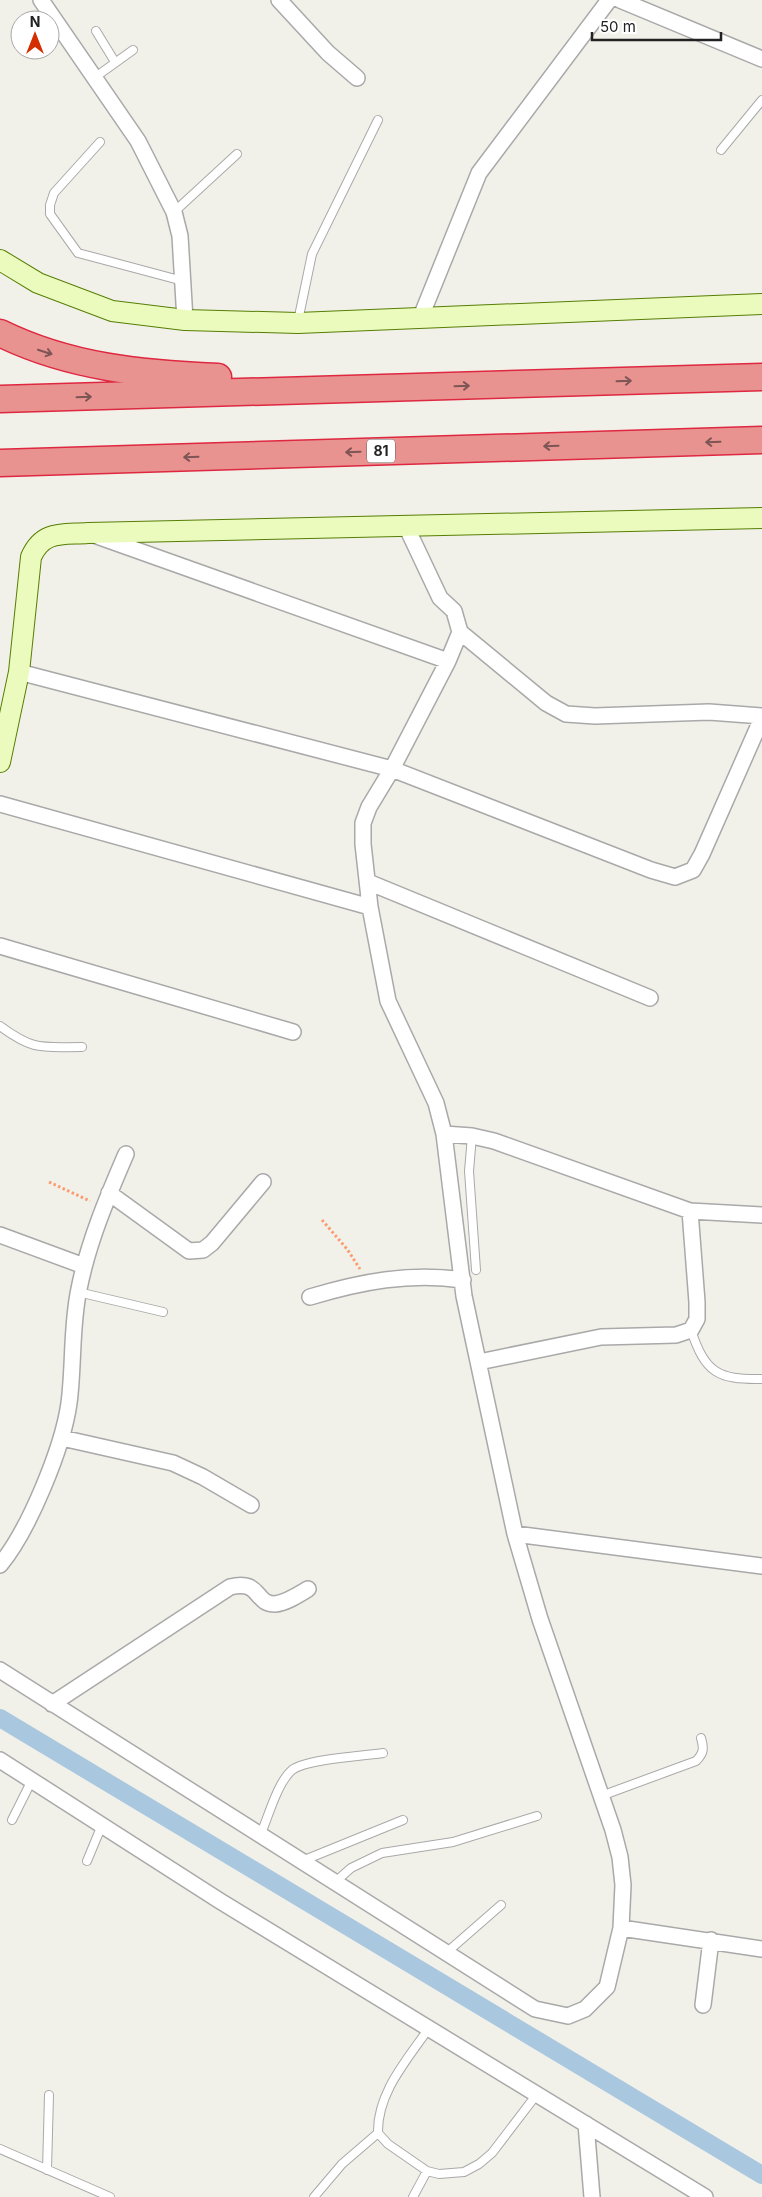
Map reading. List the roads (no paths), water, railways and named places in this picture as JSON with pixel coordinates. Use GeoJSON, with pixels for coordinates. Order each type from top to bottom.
{"type":"FeatureCollection","features":[{"type":"Feature","properties":{"kind":"highway"},"geometry":{"type":"LineString","coordinates":[[0,333],[28,347],[62,358],[134,372],[413,387]]}},
{"type":"Feature","properties":{"kind":"highway"},"geometry":{"type":"LineString","coordinates":[[0,399],[762,377]]}},
{"type":"Feature","properties":{"kind":"highway","name":"81"},"geometry":{"type":"LineString","coordinates":[[0,462],[762,440]]}},
{"type":"Feature","properties":{"kind":"main road"},"geometry":{"type":"LineString","coordinates":[[0,260],[38,283],[112,311],[185,320],[298,323],[762,304]]}},
{"type":"Feature","properties":{"kind":"main road"},"geometry":{"type":"LineString","coordinates":[[0,762],[19,672],[31,557],[37,544],[48,537],[88,534],[762,518]]}},
{"type":"Feature","properties":{"kind":"street"},"geometry":{"type":"LineString","coordinates":[[41,0],[138,141],[174,212],[180,236],[185,320]]}},
{"type":"Feature","properties":{"kind":"street"},"geometry":{"type":"LineString","coordinates":[[279,0],[328,53],[357,78]]}},
{"type":"Feature","properties":{"kind":"street"},"geometry":{"type":"LineString","coordinates":[[420,319],[479,173],[609,0]]}},
{"type":"Feature","properties":{"kind":"street"},"geometry":{"type":"LineString","coordinates":[[620,0],[762,59]]}},
{"type":"Feature","properties":{"kind":"street"},"geometry":{"type":"LineString","coordinates":[[19,672],[392,769],[651,870],[675,877],[693,870],[702,854],[762,717],[709,712],[566,714],[546,703],[460,632],[454,611],[440,598],[406,526]]}},
{"type":"Feature","properties":{"kind":"street"},"geometry":{"type":"LineString","coordinates":[[88,534],[448,661]]}},
{"type":"Feature","properties":{"kind":"street"},"geometry":{"type":"LineString","coordinates":[[0,1670],[535,2009],[568,2016],[585,2009],[607,1987],[621,1928],[623,1885],[620,1857],[540,1619],[516,1534],[463,1280],[444,1134],[436,1104],[388,1001],[370,907],[362,844],[363,823],[369,807],[392,769],[448,661],[460,632]]}},
{"type":"Feature","properties":{"kind":"street"},"geometry":{"type":"LineString","coordinates":[[0,804],[370,907]]}},
{"type":"Feature","properties":{"kind":"street"},"geometry":{"type":"LineString","coordinates":[[368,882],[650,998]]}},
{"type":"Feature","properties":{"kind":"street"},"geometry":{"type":"LineString","coordinates":[[0,946],[293,1032]]}},
{"type":"Feature","properties":{"kind":"street"},"geometry":{"type":"LineString","coordinates":[[444,1134],[472,1136],[494,1141],[690,1211],[762,1215]]}},
{"type":"Feature","properties":{"kind":"street"},"geometry":{"type":"LineString","coordinates":[[0,1565],[31,1512],[62,1438],[69,1403],[78,1292],[84,1266],[104,1207],[126,1154]]}},
{"type":"Feature","properties":{"kind":"street"},"geometry":{"type":"LineString","coordinates":[[110,1192],[189,1251],[203,1250],[212,1243],[263,1182]]}},
{"type":"Feature","properties":{"kind":"street"},"geometry":{"type":"LineString","coordinates":[[479,1362],[601,1336],[676,1335],[691,1330],[697,1320],[697,1302],[690,1211]]}},
{"type":"Feature","properties":{"kind":"street"},"geometry":{"type":"LineString","coordinates":[[0,1235],[84,1266]]}},
{"type":"Feature","properties":{"kind":"street"},"geometry":{"type":"LineString","coordinates":[[310,1297],[342,1287],[394,1278],[440,1277],[463,1280]]}},
{"type":"Feature","properties":{"kind":"street"},"geometry":{"type":"LineString","coordinates":[[62,1438],[173,1464],[203,1477],[251,1505]]}},
{"type":"Feature","properties":{"kind":"street"},"geometry":{"type":"LineString","coordinates":[[516,1534],[762,1566]]}},
{"type":"Feature","properties":{"kind":"street"},"geometry":{"type":"LineString","coordinates":[[52,1704],[230,1587],[240,1584],[251,1586],[265,1602],[274,1604],[286,1601],[308,1589]]}},
{"type":"Feature","properties":{"kind":"street"},"geometry":{"type":"LineString","coordinates":[[0,1760],[220,1901],[705,2197]]}},
{"type":"Feature","properties":{"kind":"street"},"geometry":{"type":"LineString","coordinates":[[621,1928],[762,1949]]}},
{"type":"Feature","properties":{"kind":"street"},"geometry":{"type":"LineString","coordinates":[[703,2005],[711,1940]]}},
{"type":"Feature","properties":{"kind":"street"},"geometry":{"type":"LineString","coordinates":[[586,2124],[592,2197]]}},
{"type":"Feature","properties":{"kind":"lane"},"geometry":{"type":"LineString","coordinates":[[96,32],[115,62]]}},
{"type":"Feature","properties":{"kind":"lane"},"geometry":{"type":"LineString","coordinates":[[94,78],[133,50]]}},
{"type":"Feature","properties":{"kind":"lane"},"geometry":{"type":"LineString","coordinates":[[721,150],[762,100]]}},
{"type":"Feature","properties":{"kind":"lane"},"geometry":{"type":"LineString","coordinates":[[298,323],[312,254],[378,120]]}},
{"type":"Feature","properties":{"kind":"lane"},"geometry":{"type":"LineString","coordinates":[[100,142],[54,193],[50,205],[50,214],[78,254],[184,282]]}},
{"type":"Feature","properties":{"kind":"lane"},"geometry":{"type":"LineString","coordinates":[[174,212],[237,154]]}},
{"type":"Feature","properties":{"kind":"lane"},"geometry":{"type":"LineString","coordinates":[[0,1026],[29,1045],[40,1047],[82,1047]]}},
{"type":"Feature","properties":{"kind":"lane"},"geometry":{"type":"LineString","coordinates":[[472,1136],[469,1171],[476,1270]]}},
{"type":"Feature","properties":{"kind":"lane"},"geometry":{"type":"LineString","coordinates":[[78,1292],[163,1312]]}},
{"type":"Feature","properties":{"kind":"lane"},"geometry":{"type":"LineString","coordinates":[[691,1330],[699,1353],[706,1365],[718,1373],[744,1380],[762,1379]]}},
{"type":"Feature","properties":{"kind":"lane"},"geometry":{"type":"LineString","coordinates":[[601,1796],[696,1761],[702,1756],[704,1748],[702,1738]]}},
{"type":"Feature","properties":{"kind":"lane"},"geometry":{"type":"LineString","coordinates":[[260,1836],[276,1796],[292,1770],[307,1763],[382,1753]]}},
{"type":"Feature","properties":{"kind":"lane"},"geometry":{"type":"LineString","coordinates":[[12,1820],[32,1780]]}},
{"type":"Feature","properties":{"kind":"lane"},"geometry":{"type":"LineString","coordinates":[[334,1883],[351,1868],[382,1853],[453,1842],[537,1816]]}},
{"type":"Feature","properties":{"kind":"lane"},"geometry":{"type":"LineString","coordinates":[[300,1861],[402,1820]]}},
{"type":"Feature","properties":{"kind":"lane"},"geometry":{"type":"LineString","coordinates":[[87,1861],[102,1826]]}},
{"type":"Feature","properties":{"kind":"lane"},"geometry":{"type":"LineString","coordinates":[[446,1953],[501,1905]]}},
{"type":"Feature","properties":{"kind":"lane"},"geometry":{"type":"LineString","coordinates":[[314,2197],[342,2164],[378,2133],[380,2108],[392,2081],[429,2028]]}},
{"type":"Feature","properties":{"kind":"lane"},"geometry":{"type":"LineString","coordinates":[[378,2133],[388,2144],[427,2171],[439,2174],[464,2172],[479,2164],[492,2153],[537,2094]]}},
{"type":"Feature","properties":{"kind":"lane"},"geometry":{"type":"LineString","coordinates":[[47,2170],[49,2095]]}},
{"type":"Feature","properties":{"kind":"lane"},"geometry":{"type":"LineString","coordinates":[[0,2149],[110,2197]]}},
{"type":"Feature","properties":{"kind":"lane"},"geometry":{"type":"LineString","coordinates":[[413,2197],[427,2171]]}},
{"type":"Feature","properties":{"kind":"waterway"},"geometry":{"type":"LineString","coordinates":[[0,1718],[762,2175]]}}]}
